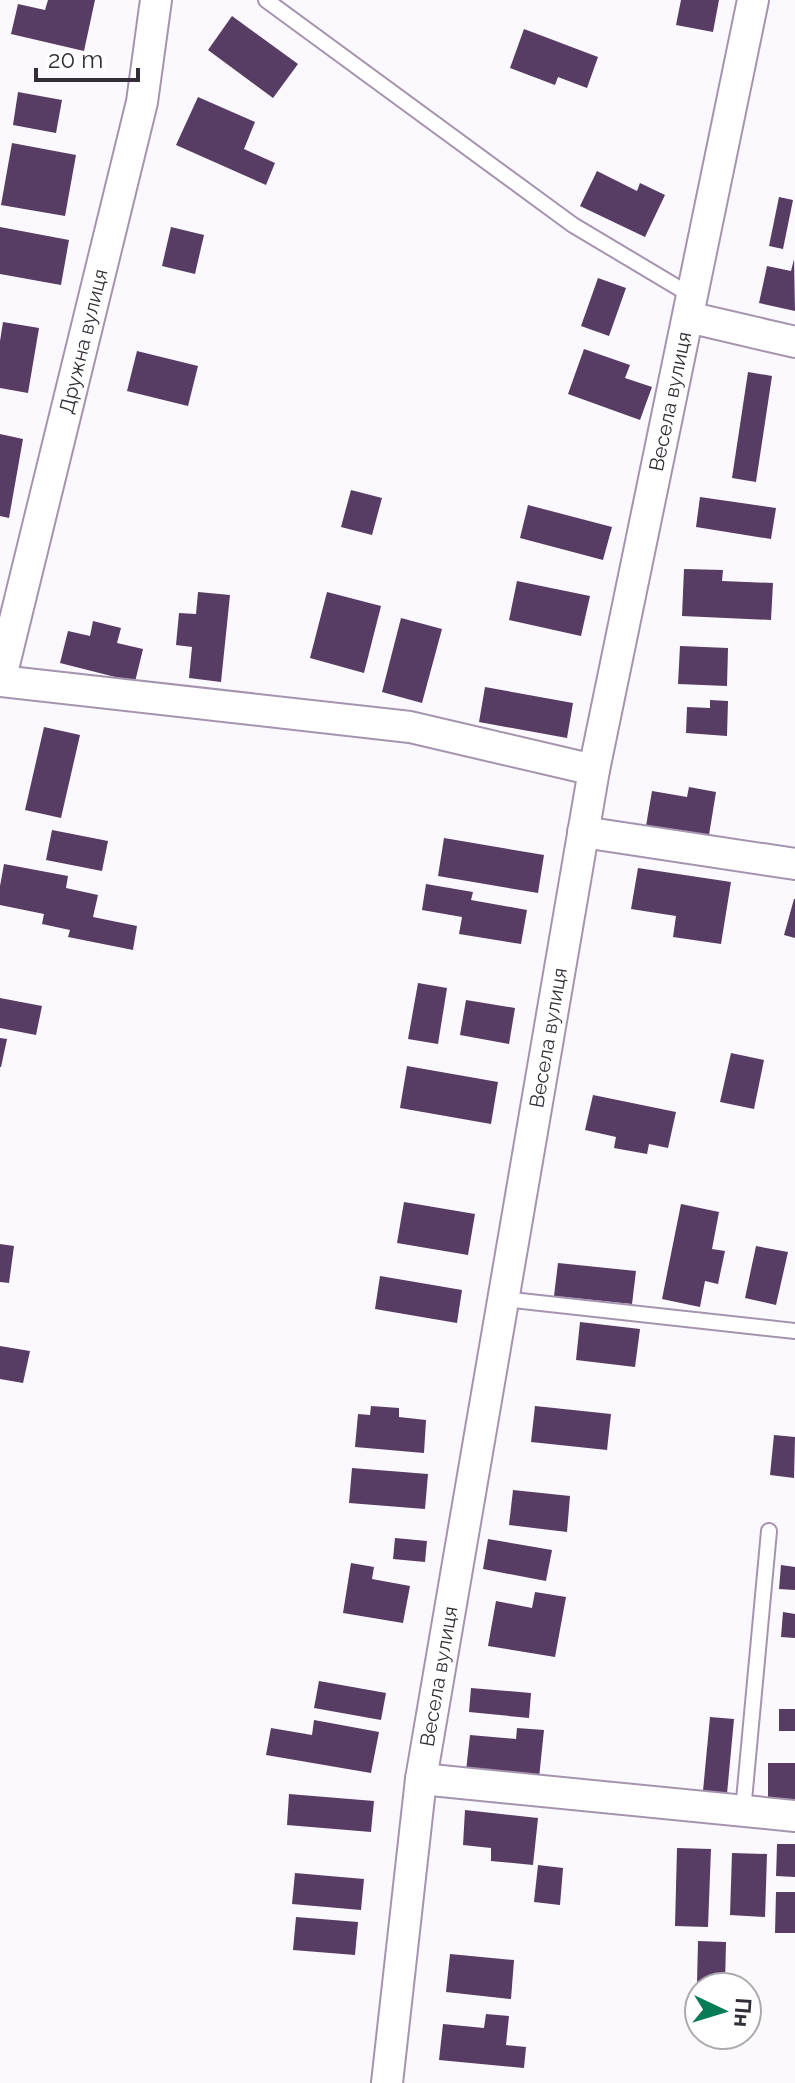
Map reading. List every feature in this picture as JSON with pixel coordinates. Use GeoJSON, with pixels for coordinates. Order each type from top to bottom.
{"type":"FeatureCollection","features":[{"type":"Feature","properties":{"kind":"street","name":"Дружна вулиця"},"geometry":{"type":"LineString","coordinates":[[1,670],[142,102],[156,0]]}},
{"type":"Feature","properties":{"kind":"street","name":"Весела вулиця"},"geometry":{"type":"LineString","coordinates":[[387,2083],[421,1779],[583,832],[753,0]]}},
{"type":"Feature","properties":{"kind":"street"},"geometry":{"type":"LineString","coordinates":[[690,307],[795,342]]}},
{"type":"Feature","properties":{"kind":"street"},"geometry":{"type":"LineString","coordinates":[[1,670],[410,727],[594,770]]}},
{"type":"Feature","properties":{"kind":"street"},"geometry":{"type":"LineString","coordinates":[[583,832],[795,864]]}},
{"type":"Feature","properties":{"kind":"street"},"geometry":{"type":"LineString","coordinates":[[421,1779],[795,1816]]}},
{"type":"Feature","properties":{"kind":"lane"},"geometry":{"type":"LineString","coordinates":[[266,0],[690,307]]}},
{"type":"Feature","properties":{"kind":"lane"},"geometry":{"type":"LineString","coordinates":[[503,1299],[795,1331]]}},
{"type":"Feature","properties":{"kind":"lane"},"geometry":{"type":"LineString","coordinates":[[743,1811],[769,1531]]}},
{"type":"Feature","properties":{"kind":"building"},"geometry":{"type":"Polygon","coordinates":[[[48,0],[95,0],[84,51],[11,34],[18,4],[45,10],[48,0]]]}},
{"type":"Feature","properties":{"kind":"building"},"geometry":{"type":"Polygon","coordinates":[[[681,0],[719,0],[713,32],[676,25],[681,0]]]}},
{"type":"Feature","properties":{"kind":"building"},"geometry":{"type":"Polygon","coordinates":[[[232,16],[298,64],[273,98],[208,50],[232,16]]]}},
{"type":"Feature","properties":{"kind":"building"},"geometry":{"type":"Polygon","coordinates":[[[524,29],[598,57],[587,88],[558,77],[555,85],[510,68],[524,29]]]}},
{"type":"Feature","properties":{"kind":"building"},"geometry":{"type":"Polygon","coordinates":[[[18,92],[62,100],[56,133],[13,125],[18,92]]]}},
{"type":"Feature","properties":{"kind":"building"},"geometry":{"type":"Polygon","coordinates":[[[198,97],[255,122],[244,149],[275,163],[266,185],[176,145],[198,97]]]}},
{"type":"Feature","properties":{"kind":"building"},"geometry":{"type":"Polygon","coordinates":[[[12,143],[76,155],[65,216],[1,205],[12,143]]]}},
{"type":"Feature","properties":{"kind":"building"},"geometry":{"type":"Polygon","coordinates":[[[597,171],[637,191],[640,183],[665,195],[645,237],[580,206],[597,171]]]}},
{"type":"Feature","properties":{"kind":"building"},"geometry":{"type":"Polygon","coordinates":[[[779,197],[793,200],[783,249],[769,246],[779,197]]]}},
{"type":"Feature","properties":{"kind":"building"},"geometry":{"type":"Polygon","coordinates":[[[0,227],[69,240],[61,285],[0,274],[0,227]]]}},
{"type":"Feature","properties":{"kind":"building"},"geometry":{"type":"Polygon","coordinates":[[[171,227],[204,235],[195,274],[162,266],[171,227]]]}},
{"type":"Feature","properties":{"kind":"building"},"geometry":{"type":"Polygon","coordinates":[[[794,259],[795,311],[759,303],[767,266],[791,271],[794,259]]]}},
{"type":"Feature","properties":{"kind":"building"},"geometry":{"type":"Polygon","coordinates":[[[598,278],[626,288],[609,336],[581,326],[598,278]]]}},
{"type":"Feature","properties":{"kind":"building"},"geometry":{"type":"Polygon","coordinates":[[[3,322],[39,328],[28,393],[0,388],[3,322]]]}},
{"type":"Feature","properties":{"kind":"building"},"geometry":{"type":"Polygon","coordinates":[[[584,349],[630,365],[625,378],[652,387],[640,420],[568,394],[584,349]]]}},
{"type":"Feature","properties":{"kind":"building"},"geometry":{"type":"Polygon","coordinates":[[[137,351],[198,366],[188,406],[127,391],[137,351]]]}},
{"type":"Feature","properties":{"kind":"building"},"geometry":{"type":"Polygon","coordinates":[[[748,372],[772,376],[756,482],[732,478],[748,372]]]}},
{"type":"Feature","properties":{"kind":"building"},"geometry":{"type":"Polygon","coordinates":[[[0,434],[23,439],[9,518],[0,516],[0,434]]]}},
{"type":"Feature","properties":{"kind":"building"},"geometry":{"type":"Polygon","coordinates":[[[351,490],[382,498],[372,535],[341,527],[351,490]]]}},
{"type":"Feature","properties":{"kind":"building"},"geometry":{"type":"Polygon","coordinates":[[[700,497],[776,508],[771,539],[696,527],[700,497]]]}},
{"type":"Feature","properties":{"kind":"building"},"geometry":{"type":"Polygon","coordinates":[[[528,505],[612,527],[603,560],[520,538],[528,505]]]}},
{"type":"Feature","properties":{"kind":"building"},"geometry":{"type":"Polygon","coordinates":[[[684,569],[723,570],[722,581],[773,583],[771,620],[682,616],[684,569]]]}},
{"type":"Feature","properties":{"kind":"building"},"geometry":{"type":"Polygon","coordinates":[[[517,581],[590,596],[581,636],[509,620],[517,581]]]}},
{"type":"Feature","properties":{"kind":"building"},"geometry":{"type":"Polygon","coordinates":[[[198,592],[230,595],[221,682],[189,678],[192,647],[176,645],[179,613],[196,614],[198,592]]]}},
{"type":"Feature","properties":{"kind":"building"},"geometry":{"type":"Polygon","coordinates":[[[327,592],[381,606],[364,673],[310,658],[327,592]]]}},
{"type":"Feature","properties":{"kind":"building"},"geometry":{"type":"Polygon","coordinates":[[[401,618],[442,629],[422,703],[382,692],[401,618]]]}},
{"type":"Feature","properties":{"kind":"building"},"geometry":{"type":"Polygon","coordinates":[[[93,621],[121,628],[117,643],[143,649],[135,682],[60,663],[68,631],[90,636],[93,621]]]}},
{"type":"Feature","properties":{"kind":"building"},"geometry":{"type":"Polygon","coordinates":[[[680,646],[728,648],[727,686],[678,684],[680,646]]]}},
{"type":"Feature","properties":{"kind":"building"},"geometry":{"type":"Polygon","coordinates":[[[485,687],[573,703],[567,738],[479,722],[485,687]]]}},
{"type":"Feature","properties":{"kind":"building"},"geometry":{"type":"Polygon","coordinates":[[[710,700],[728,701],[727,736],[686,733],[687,707],[710,708],[710,700]]]}},
{"type":"Feature","properties":{"kind":"building"},"geometry":{"type":"Polygon","coordinates":[[[44,727],[80,735],[61,818],[25,810],[44,727]]]}},
{"type":"Feature","properties":{"kind":"building"},"geometry":{"type":"Polygon","coordinates":[[[689,787],[716,792],[709,835],[646,826],[652,791],[687,797],[689,787]]]}},
{"type":"Feature","properties":{"kind":"building"},"geometry":{"type":"Polygon","coordinates":[[[52,830],[108,841],[102,871],[46,860],[52,830]]]}},
{"type":"Feature","properties":{"kind":"building"},"geometry":{"type":"Polygon","coordinates":[[[444,838],[544,855],[538,893],[438,876],[444,838]]]}},
{"type":"Feature","properties":{"kind":"building"},"geometry":{"type":"Polygon","coordinates":[[[4,864],[68,876],[66,888],[98,895],[93,917],[137,926],[133,950],[68,937],[70,930],[42,924],[44,914],[0,905],[4,864]]]}},
{"type":"Feature","properties":{"kind":"building"},"geometry":{"type":"Polygon","coordinates":[[[638,868],[731,882],[721,944],[673,937],[676,916],[631,909],[638,868]]]}},
{"type":"Feature","properties":{"kind":"building"},"geometry":{"type":"Polygon","coordinates":[[[426,884],[473,892],[471,900],[527,910],[521,944],[459,934],[462,917],[422,910],[426,884]]]}},
{"type":"Feature","properties":{"kind":"building"},"geometry":{"type":"Polygon","coordinates":[[[795,899],[795,938],[784,935],[795,899]]]}},
{"type":"Feature","properties":{"kind":"building"},"geometry":{"type":"Polygon","coordinates":[[[418,983],[447,988],[438,1044],[408,1039],[418,983]]]}},
{"type":"Feature","properties":{"kind":"building"},"geometry":{"type":"Polygon","coordinates":[[[0,998],[42,1006],[36,1035],[0,1028],[0,998]]]}},
{"type":"Feature","properties":{"kind":"building"},"geometry":{"type":"Polygon","coordinates":[[[466,1000],[515,1008],[509,1044],[460,1035],[466,1000]]]}},
{"type":"Feature","properties":{"kind":"building"},"geometry":{"type":"Polygon","coordinates":[[[0,1038],[7,1039],[1,1067],[0,1067],[0,1038]]]}},
{"type":"Feature","properties":{"kind":"building"},"geometry":{"type":"Polygon","coordinates":[[[731,1053],[764,1060],[754,1109],[720,1102],[731,1053]]]}},
{"type":"Feature","properties":{"kind":"building"},"geometry":{"type":"Polygon","coordinates":[[[407,1066],[498,1082],[491,1124],[400,1108],[407,1066]]]}},
{"type":"Feature","properties":{"kind":"building"},"geometry":{"type":"Polygon","coordinates":[[[593,1095],[676,1112],[668,1148],[649,1144],[647,1154],[614,1148],[616,1137],[585,1130],[593,1095]]]}},
{"type":"Feature","properties":{"kind":"building"},"geometry":{"type":"Polygon","coordinates":[[[404,1202],[475,1214],[468,1255],[397,1243],[404,1202]]]}},
{"type":"Feature","properties":{"kind":"building"},"geometry":{"type":"Polygon","coordinates":[[[681,1204],[719,1212],[712,1249],[725,1251],[718,1284],[705,1281],[700,1307],[662,1299],[681,1204]]]}},
{"type":"Feature","properties":{"kind":"building"},"geometry":{"type":"Polygon","coordinates":[[[0,1244],[14,1246],[9,1283],[0,1282],[0,1244]]]}},
{"type":"Feature","properties":{"kind":"building"},"geometry":{"type":"Polygon","coordinates":[[[756,1246],[788,1252],[776,1305],[745,1298],[756,1246]]]}},
{"type":"Feature","properties":{"kind":"building"},"geometry":{"type":"Polygon","coordinates":[[[558,1263],[636,1271],[632,1304],[554,1296],[558,1263]]]}},
{"type":"Feature","properties":{"kind":"building"},"geometry":{"type":"Polygon","coordinates":[[[380,1276],[462,1290],[457,1323],[375,1309],[380,1276]]]}},
{"type":"Feature","properties":{"kind":"building"},"geometry":{"type":"Polygon","coordinates":[[[580,1322],[640,1329],[635,1367],[576,1360],[580,1322]]]}},
{"type":"Feature","properties":{"kind":"building"},"geometry":{"type":"Polygon","coordinates":[[[0,1346],[30,1351],[23,1383],[0,1379],[0,1346]]]}},
{"type":"Feature","properties":{"kind":"building"},"geometry":{"type":"Polygon","coordinates":[[[371,1406],[399,1408],[399,1417],[426,1420],[424,1453],[355,1447],[358,1414],[370,1415],[371,1406]]]}},
{"type":"Feature","properties":{"kind":"building"},"geometry":{"type":"Polygon","coordinates":[[[535,1406],[611,1414],[607,1450],[531,1442],[535,1406]]]}},
{"type":"Feature","properties":{"kind":"building"},"geometry":{"type":"Polygon","coordinates":[[[774,1435],[795,1437],[794,1478],[770,1475],[774,1435]]]}},
{"type":"Feature","properties":{"kind":"building"},"geometry":{"type":"Polygon","coordinates":[[[352,1468],[428,1474],[425,1509],[349,1503],[352,1468]]]}},
{"type":"Feature","properties":{"kind":"building"},"geometry":{"type":"Polygon","coordinates":[[[513,1490],[570,1496],[567,1532],[509,1525],[513,1490]]]}},
{"type":"Feature","properties":{"kind":"building"},"geometry":{"type":"Polygon","coordinates":[[[395,1538],[427,1541],[425,1562],[393,1559],[395,1538]]]}},
{"type":"Feature","properties":{"kind":"building"},"geometry":{"type":"Polygon","coordinates":[[[488,1539],[552,1550],[546,1581],[483,1569],[488,1539]]]}},
{"type":"Feature","properties":{"kind":"building"},"geometry":{"type":"Polygon","coordinates":[[[351,1563],[374,1567],[372,1579],[410,1586],[403,1623],[343,1613],[351,1563]]]}},
{"type":"Feature","properties":{"kind":"building"},"geometry":{"type":"Polygon","coordinates":[[[781,1565],[795,1567],[795,1590],[779,1589],[781,1565]]]}},
{"type":"Feature","properties":{"kind":"building"},"geometry":{"type":"Polygon","coordinates":[[[535,1592],[566,1597],[555,1657],[488,1646],[496,1601],[532,1608],[535,1592]]]}},
{"type":"Feature","properties":{"kind":"building"},"geometry":{"type":"Polygon","coordinates":[[[783,1612],[795,1614],[795,1638],[781,1637],[783,1612]]]}},
{"type":"Feature","properties":{"kind":"building"},"geometry":{"type":"Polygon","coordinates":[[[319,1681],[386,1693],[381,1720],[314,1708],[319,1681]]]}},
{"type":"Feature","properties":{"kind":"building"},"geometry":{"type":"Polygon","coordinates":[[[471,1688],[531,1693],[529,1718],[469,1712],[471,1688]]]}},
{"type":"Feature","properties":{"kind":"building"},"geometry":{"type":"Polygon","coordinates":[[[779,1709],[795,1709],[795,1731],[779,1731],[779,1709]]]}},
{"type":"Feature","properties":{"kind":"building"},"geometry":{"type":"Polygon","coordinates":[[[710,1717],[734,1719],[727,1794],[703,1791],[710,1717]]]}},
{"type":"Feature","properties":{"kind":"building"},"geometry":{"type":"Polygon","coordinates":[[[314,1720],[379,1732],[371,1773],[266,1755],[271,1728],[312,1735],[314,1720]]]}},
{"type":"Feature","properties":{"kind":"building"},"geometry":{"type":"Polygon","coordinates":[[[517,1728],[544,1730],[539,1778],[466,1771],[470,1735],[516,1739],[517,1728]]]}},
{"type":"Feature","properties":{"kind":"building"},"geometry":{"type":"Polygon","coordinates":[[[768,1763],[795,1763],[795,1799],[768,1799],[768,1763]]]}},
{"type":"Feature","properties":{"kind":"building"},"geometry":{"type":"Polygon","coordinates":[[[289,1794],[374,1801],[371,1832],[287,1825],[289,1794]]]}},
{"type":"Feature","properties":{"kind":"building"},"geometry":{"type":"Polygon","coordinates":[[[465,1810],[538,1818],[533,1865],[491,1861],[491,1848],[463,1845],[465,1810]]]}},
{"type":"Feature","properties":{"kind":"building"},"geometry":{"type":"Polygon","coordinates":[[[777,1844],[795,1844],[795,1877],[776,1876],[777,1844]]]}},
{"type":"Feature","properties":{"kind":"building"},"geometry":{"type":"Polygon","coordinates":[[[677,1848],[711,1849],[708,1927],[675,1926],[677,1848]]]}},
{"type":"Feature","properties":{"kind":"building"},"geometry":{"type":"Polygon","coordinates":[[[732,1853],[767,1854],[765,1917],[730,1915],[732,1853]]]}},
{"type":"Feature","properties":{"kind":"building"},"geometry":{"type":"Polygon","coordinates":[[[538,1865],[563,1868],[560,1905],[534,1902],[538,1865]]]}},
{"type":"Feature","properties":{"kind":"building"},"geometry":{"type":"Polygon","coordinates":[[[295,1873],[364,1879],[361,1910],[292,1904],[295,1873]]]}},
{"type":"Feature","properties":{"kind":"building"},"geometry":{"type":"Polygon","coordinates":[[[776,1892],[795,1892],[795,1933],[775,1933],[776,1892]]]}},
{"type":"Feature","properties":{"kind":"building"},"geometry":{"type":"Polygon","coordinates":[[[296,1917],[358,1922],[355,1955],[293,1950],[296,1917]]]}},
{"type":"Feature","properties":{"kind":"building"},"geometry":{"type":"Polygon","coordinates":[[[698,1941],[726,1942],[725,1971],[697,1971],[698,1941]]]}},
{"type":"Feature","properties":{"kind":"building"},"geometry":{"type":"Polygon","coordinates":[[[450,1954],[514,1960],[511,1999],[446,1992],[450,1954]]]}},
{"type":"Feature","properties":{"kind":"building"},"geometry":{"type":"Polygon","coordinates":[[[486,2014],[509,2016],[506,2045],[526,2047],[524,2068],[439,2060],[443,2024],[484,2028],[486,2014]]]}}]}
